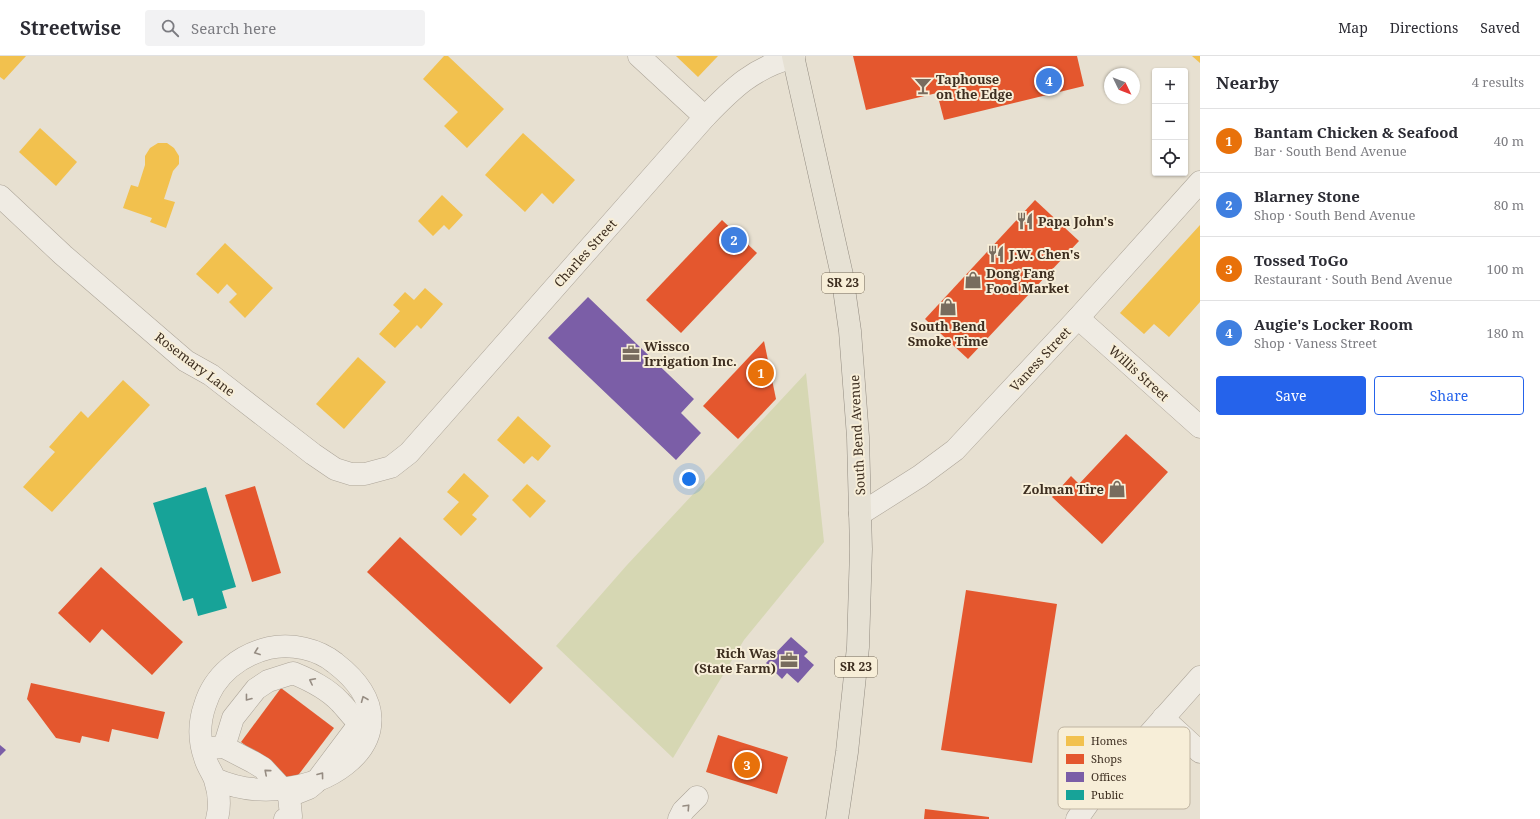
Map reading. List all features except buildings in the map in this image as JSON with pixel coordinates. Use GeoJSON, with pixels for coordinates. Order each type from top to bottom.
{"type":"FeatureCollection","features":[{"type":"Feature","properties":{"kind":"main road","name":"South Bend Avenue"},"geometry":{"type":"LineString","coordinates":[[793,57],[842,275],[856,390],[860,514],[858,647],[847,752],[837,819]]}},
{"type":"Feature","properties":{"kind":"street"},"geometry":{"type":"LineString","coordinates":[[639,56],[705,117]]}},
{"type":"Feature","properties":{"kind":"street","name":"Charles Street"},"geometry":{"type":"LineString","coordinates":[[391,467],[408,453],[444,414],[705,117],[731,90],[756,71],[793,57]]}},
{"type":"Feature","properties":{"kind":"street","name":"Vaness Street"},"geometry":{"type":"LineString","coordinates":[[860,514],[920,476],[955,450],[1078,318],[1200,182]]}},
{"type":"Feature","properties":{"kind":"street","name":"Rosemary Lane"},"geometry":{"type":"LineString","coordinates":[[0,196],[63,255],[186,361],[211,375],[313,454],[335,469],[351,474],[365,474],[391,467]]}},
{"type":"Feature","properties":{"kind":"street","name":"Willis Street"},"geometry":{"type":"LineString","coordinates":[[1078,318],[1200,427]]}},
{"type":"Feature","properties":{"kind":"street"},"geometry":{"type":"LineString","coordinates":[[289,646],[293,673]]}},
{"type":"Feature","properties":{"kind":"street"},"geometry":{"type":"LineString","coordinates":[[248,808],[235,800],[215,779],[208,767],[202,749],[200,734],[201,719],[211,690],[220,677],[231,666],[244,657],[273,647],[289,646],[310,650],[330,659],[343,668],[361,693],[367,707],[366,724],[370,738],[368,752],[363,767],[350,785]]}},
{"type":"Feature","properties":{"kind":"street"},"geometry":{"type":"LineString","coordinates":[[224,746],[234,718],[256,689],[268,681],[293,673],[318,684],[342,704],[353,718],[366,724]]}},
{"type":"Feature","properties":{"kind":"street"},"geometry":{"type":"LineString","coordinates":[[1154,727],[1200,677]]}},
{"type":"Feature","properties":{"kind":"street"},"geometry":{"type":"LineString","coordinates":[[1162,718],[1172,727]]}},
{"type":"Feature","properties":{"kind":"street"},"geometry":{"type":"LineString","coordinates":[[284,811],[316,783],[350,736],[366,724]]}},
{"type":"Feature","properties":{"kind":"street"},"geometry":{"type":"LineString","coordinates":[[1190,743],[1200,752]]}},
{"type":"Feature","properties":{"kind":"street"},"geometry":{"type":"LineString","coordinates":[[202,749],[224,746],[263,768],[284,811]]}},
{"type":"Feature","properties":{"kind":"street"},"geometry":{"type":"LineString","coordinates":[[215,779],[219,810],[217,819]]}},
{"type":"Feature","properties":{"kind":"street"},"geometry":{"type":"LineString","coordinates":[[679,819],[683,811],[697,797]]}},
{"type":"Feature","properties":{"kind":"street"},"geometry":{"type":"LineString","coordinates":[[1077,819],[1084,809]]}},
{"type":"Feature","properties":{"kind":"street"},"geometry":{"type":"LineString","coordinates":[[284,811],[313,811]]}},
{"type":"Feature","properties":{"kind":"green space"},"geometry":{"type":"Polygon","coordinates":[[[806,373],[824,542],[744,640],[673,758],[556,646],[627,565],[806,373]]]}},
{"type":"Feature","properties":{"kind":"place","name":"Augie's Locker Room"},"geometry":{"type":"Point","coordinates":[1049,81]}},
{"type":"Feature","properties":{"kind":"place","name":"Taphouse on the Edge"},"geometry":{"type":"Point","coordinates":[923,86]}},
{"type":"Feature","properties":{"kind":"place","name":"Papa John's"},"geometry":{"type":"Point","coordinates":[1025,221]}},
{"type":"Feature","properties":{"kind":"place","name":"Blarney Stone"},"geometry":{"type":"Point","coordinates":[734,240]}},
{"type":"Feature","properties":{"kind":"place","name":"J.W. Chen's"},"geometry":{"type":"Point","coordinates":[996,254]}},
{"type":"Feature","properties":{"kind":"place","name":"Dong Fang Food Market"},"geometry":{"type":"Point","coordinates":[973,280]}},
{"type":"Feature","properties":{"kind":"place","name":"South Bend Smoke Time"},"geometry":{"type":"Point","coordinates":[948,307]}},
{"type":"Feature","properties":{"kind":"place","name":"Wissco Irrigation Inc."},"geometry":{"type":"Point","coordinates":[631,353]}},
{"type":"Feature","properties":{"kind":"place","name":"Bantam Chicken & Seafood"},"geometry":{"type":"Point","coordinates":[761,373]}},
{"type":"Feature","properties":{"kind":"place","name":"Zolman Tire"},"geometry":{"type":"Point","coordinates":[1117,489]}},
{"type":"Feature","properties":{"kind":"place","name":"Rich Was (State Farm)"},"geometry":{"type":"Point","coordinates":[789,660]}},
{"type":"Feature","properties":{"kind":"place","name":"Tossed ToGo"},"geometry":{"type":"Point","coordinates":[747,765]}}]}
